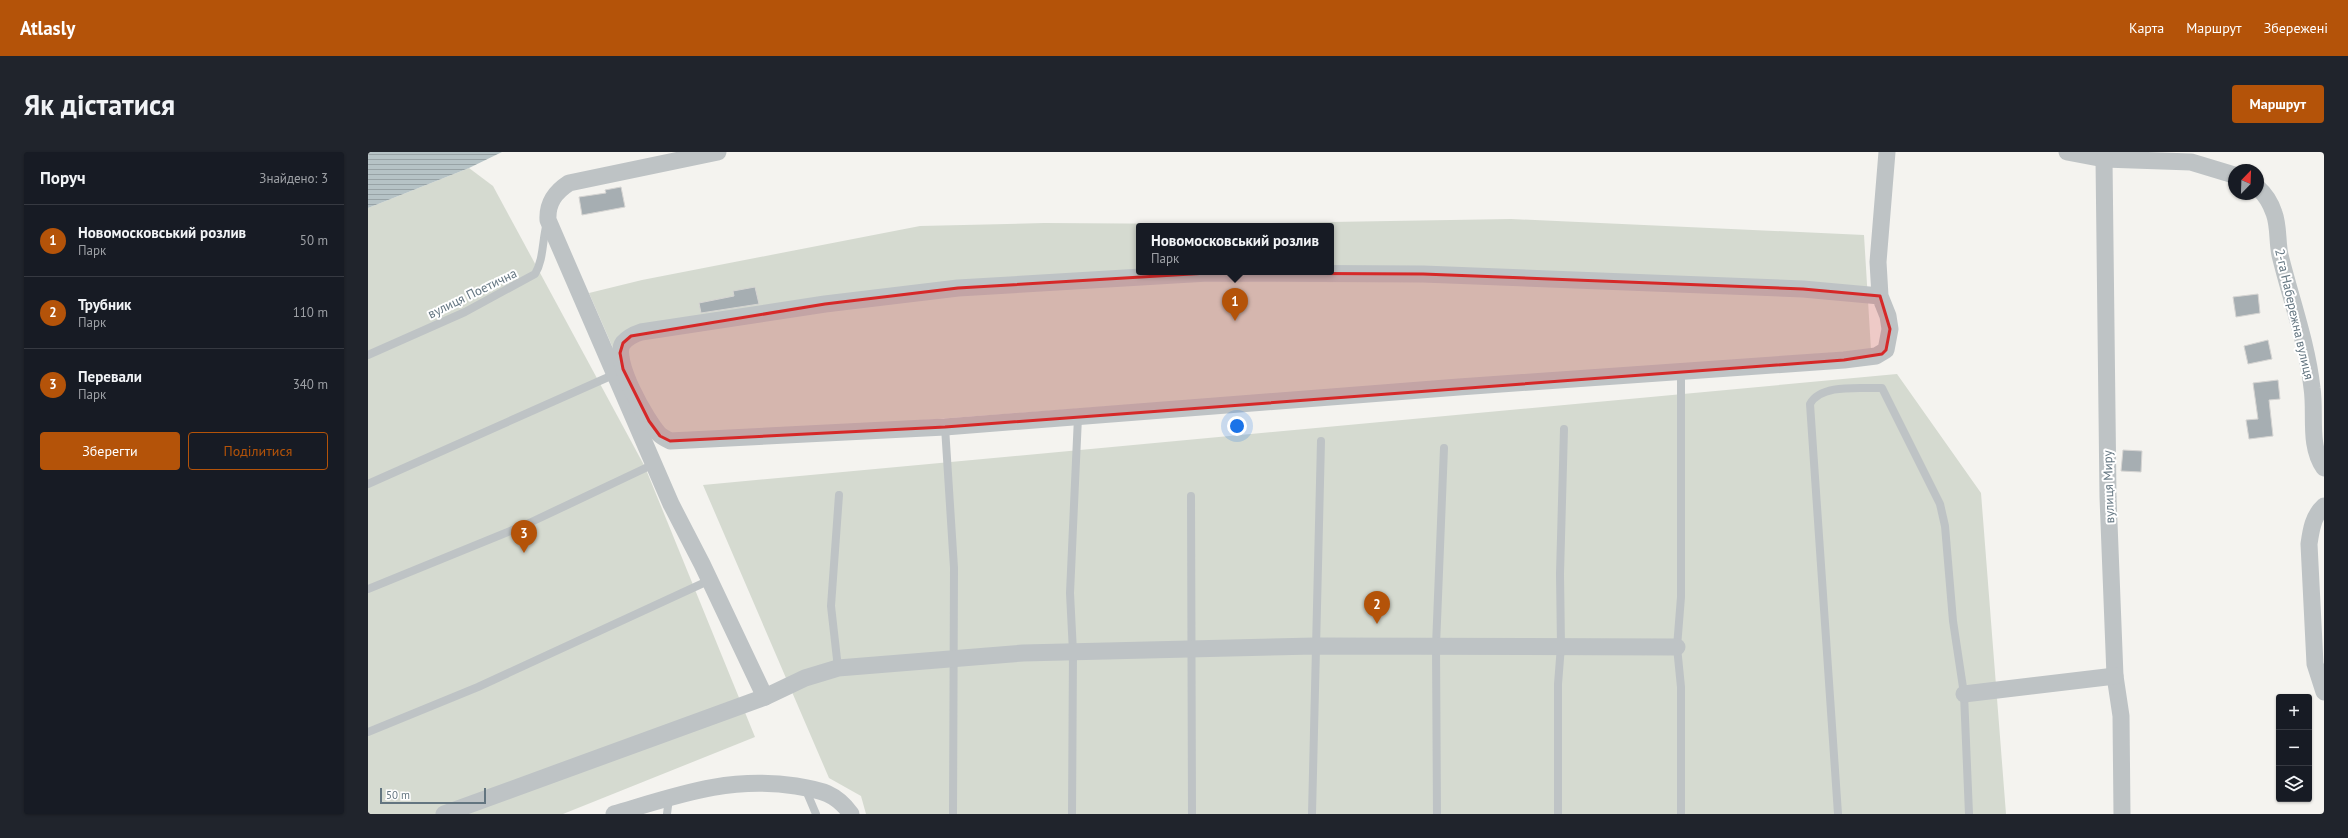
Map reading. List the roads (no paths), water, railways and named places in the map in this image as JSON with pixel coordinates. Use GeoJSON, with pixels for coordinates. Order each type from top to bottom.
{"type":"FeatureCollection","features":[{"type":"Feature","properties":{"kind":"street"},"geometry":{"type":"LineString","coordinates":[[718,152],[569,183],[558,190],[547,215],[613,375],[672,504],[710,580],[765,697]]}},
{"type":"Feature","properties":{"kind":"street"},"geometry":{"type":"LineString","coordinates":[[1175,275],[958,288],[825,304],[641,332],[631,336],[622,343],[620,353],[623,369],[649,421],[660,436],[670,441],[945,427],[1844,360],[1882,354],[1886,350],[1890,329],[1888,316],[1880,296],[1878,262],[1886,152]]}},
{"type":"Feature","properties":{"kind":"street"},"geometry":{"type":"LineString","coordinates":[[2067,152],[2104,159],[2191,162],[2228,173]]}},
{"type":"Feature","properties":{"kind":"street","name":"вулиця Миру"},"geometry":{"type":"LineString","coordinates":[[2104,159],[2108,497],[2115,676],[2121,716],[2122,814]]}},
{"type":"Feature","properties":{"kind":"street","name":"2-га Набережна вулиця"},"geometry":{"type":"LineString","coordinates":[[2264,193],[2275,215],[2280,254],[2303,339],[2312,389],[2314,440],[2324,468]]}},
{"type":"Feature","properties":{"kind":"street"},"geometry":{"type":"LineString","coordinates":[[1334,274],[1438,274],[1803,289],[1880,296]]}},
{"type":"Feature","properties":{"kind":"street"},"geometry":{"type":"LineString","coordinates":[[2324,506],[2318,512],[2312,528],[2309,544],[2315,664],[2324,692]]}},
{"type":"Feature","properties":{"kind":"street"},"geometry":{"type":"LineString","coordinates":[[444,814],[765,697],[805,678],[838,668],[1023,653],[1192,648],[1315,646],[1517,648],[1561,646],[1677,647]]}},
{"type":"Feature","properties":{"kind":"street"},"geometry":{"type":"LineString","coordinates":[[1964,694],[2115,676]]}},
{"type":"Feature","properties":{"kind":"street"},"geometry":{"type":"LineString","coordinates":[[614,814],[668,806],[705,788],[738,783],[771,783],[828,793],[842,802],[851,814]]}},
{"type":"Feature","properties":{"kind":"lane","name":"вулиця Поетична"},"geometry":{"type":"LineString","coordinates":[[368,355],[465,312],[535,274],[540,266],[547,215]]}},
{"type":"Feature","properties":{"kind":"lane"},"geometry":{"type":"LineString","coordinates":[[1681,371],[1681,597],[1677,647],[1681,688],[1681,814]]}},
{"type":"Feature","properties":{"kind":"lane"},"geometry":{"type":"LineString","coordinates":[[368,484],[613,375]]}},
{"type":"Feature","properties":{"kind":"lane"},"geometry":{"type":"LineString","coordinates":[[1838,814],[1809,416],[1810,404],[1813,398],[1828,391],[1882,388],[1940,504],[1945,526],[1953,621],[1964,694],[1969,814]]}},
{"type":"Feature","properties":{"kind":"lane"},"geometry":{"type":"LineString","coordinates":[[1072,814],[1073,652],[1070,593],[1078,417]]}},
{"type":"Feature","properties":{"kind":"lane"},"geometry":{"type":"LineString","coordinates":[[945,427],[954,568],[953,814]]}},
{"type":"Feature","properties":{"kind":"lane"},"geometry":{"type":"LineString","coordinates":[[1558,814],[1558,684],[1561,646],[1560,574],[1564,429]]}},
{"type":"Feature","properties":{"kind":"lane"},"geometry":{"type":"LineString","coordinates":[[1312,814],[1321,441]]}},
{"type":"Feature","properties":{"kind":"lane"},"geometry":{"type":"LineString","coordinates":[[1436,814],[1436,646],[1444,448]]}},
{"type":"Feature","properties":{"kind":"lane"},"geometry":{"type":"LineString","coordinates":[[368,589],[524,525],[654,464]]}},
{"type":"Feature","properties":{"kind":"lane"},"geometry":{"type":"LineString","coordinates":[[838,668],[831,606],[839,495]]}},
{"type":"Feature","properties":{"kind":"lane"},"geometry":{"type":"LineString","coordinates":[[1191,496],[1192,814]]}},
{"type":"Feature","properties":{"kind":"lane"},"geometry":{"type":"LineString","coordinates":[[368,732],[478,687],[710,580]]}},
{"type":"Feature","properties":{"kind":"lane"},"geometry":{"type":"LineString","coordinates":[[804,788],[816,814]]}},
{"type":"Feature","properties":{"kind":"place","name":"Новомосковський розлив"},"geometry":{"type":"Point","coordinates":[1235,321]}},
{"type":"Feature","properties":{"kind":"place","name":"Перевали"},"geometry":{"type":"Point","coordinates":[524,553]}},
{"type":"Feature","properties":{"kind":"place","name":"Трубник"},"geometry":{"type":"Point","coordinates":[1377,624]}}]}
